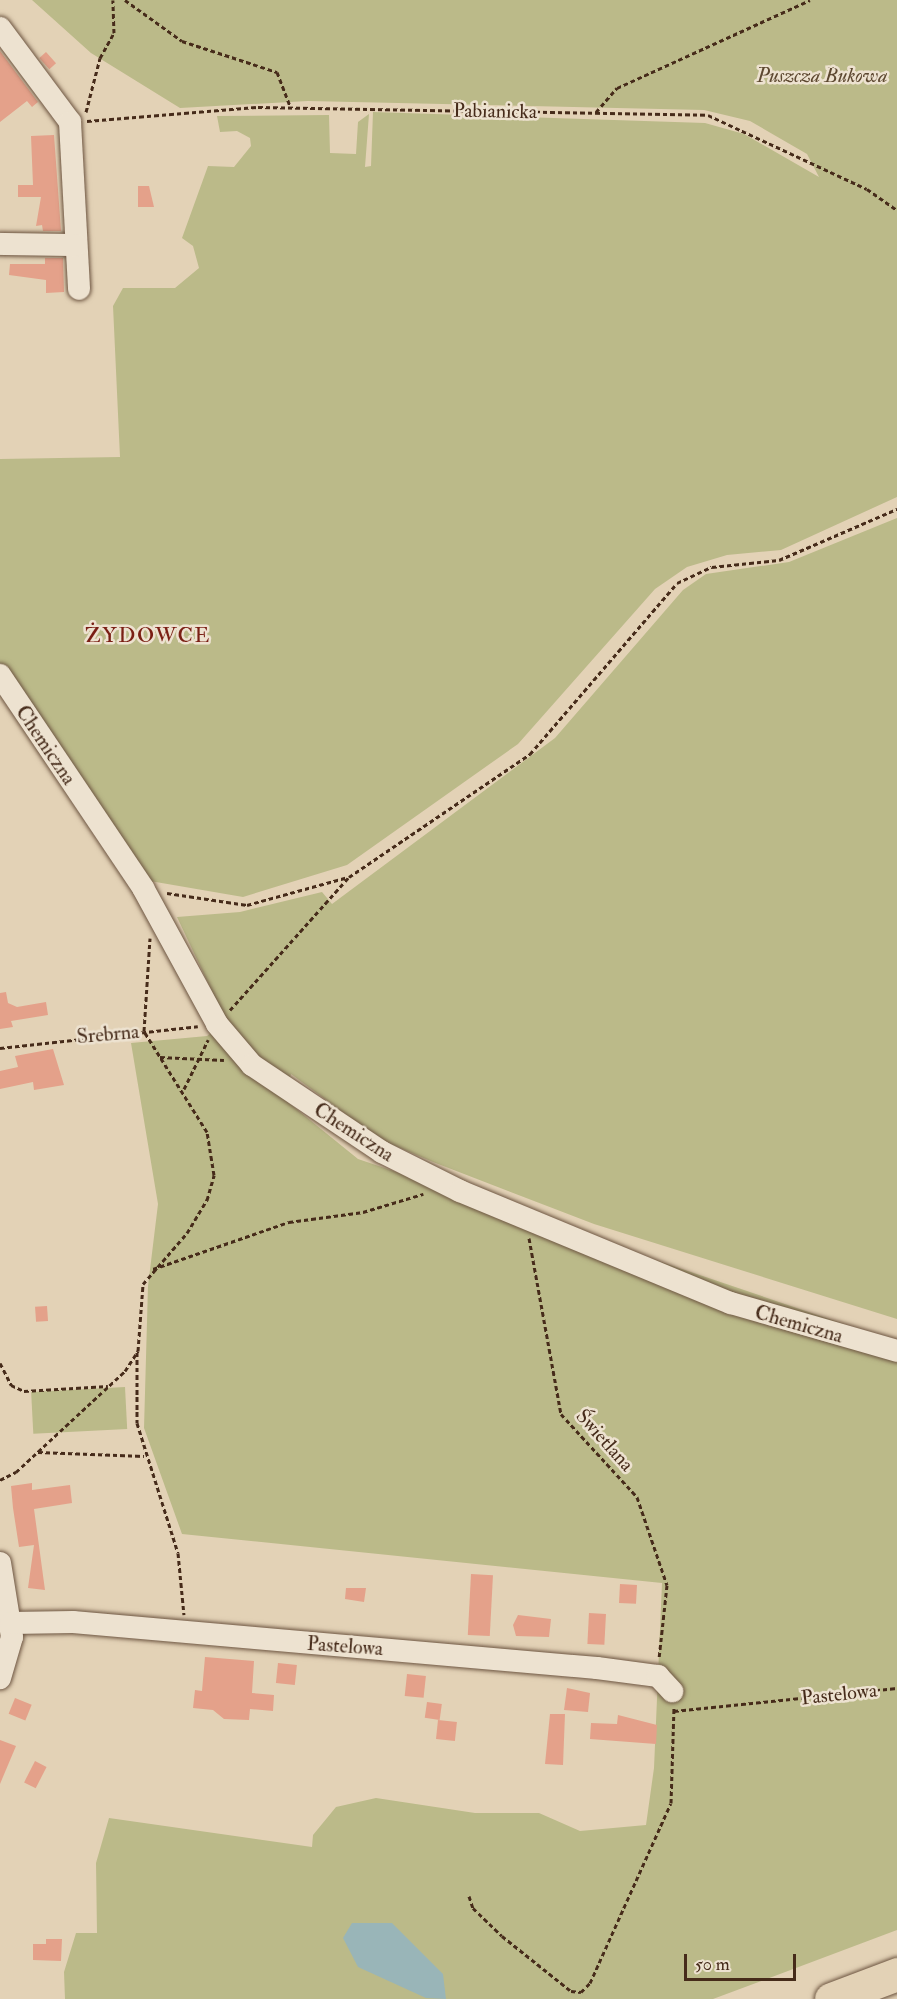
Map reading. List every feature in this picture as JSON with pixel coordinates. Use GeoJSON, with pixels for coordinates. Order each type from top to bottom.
{"type":"FeatureCollection","features":[{"type":"Feature","properties":{"kind":"highway"},"geometry":{"type":"LineString","coordinates":[[831,1999],[897,1974]]}},
{"type":"Feature","properties":{"kind":"street"},"geometry":{"type":"LineString","coordinates":[[0,28],[78,121],[76,245],[79,289]]}},
{"type":"Feature","properties":{"kind":"street"},"geometry":{"type":"LineString","coordinates":[[0,243],[76,245]]}},
{"type":"Feature","properties":{"kind":"street","name":"Chemiczna"},"geometry":{"type":"LineString","coordinates":[[0,675],[148,897],[217,1024],[252,1065],[382,1152],[460,1191],[731,1303],[897,1351]]}},
{"type":"Feature","properties":{"kind":"street"},"geometry":{"type":"LineString","coordinates":[[0,1563],[11,1623],[0,1678]]}},
{"type":"Feature","properties":{"kind":"street","name":"Pastelowa"},"geometry":{"type":"LineString","coordinates":[[11,1623],[73,1622],[184,1633],[668,1692]]}},
{"type":"Feature","properties":{"kind":"path"},"geometry":{"type":"LineString","coordinates":[[78,121],[93,78],[114,33],[113,0]]}},
{"type":"Feature","properties":{"kind":"path"},"geometry":{"type":"LineString","coordinates":[[125,0],[182,41],[277,72],[290,106]]}},
{"type":"Feature","properties":{"kind":"path"},"geometry":{"type":"LineString","coordinates":[[596,112],[617,88],[810,0]]}},
{"type":"Feature","properties":{"kind":"path","name":"Pabianicka"},"geometry":{"type":"LineString","coordinates":[[78,121],[290,106],[683,113],[729,121],[819,171],[867,189],[897,210]]}},
{"type":"Feature","properties":{"kind":"path"},"geometry":{"type":"LineString","coordinates":[[184,1089],[217,1024],[349,877],[530,754],[677,583],[712,567],[780,560],[897,509]]}},
{"type":"Feature","properties":{"kind":"path"},"geometry":{"type":"LineString","coordinates":[[184,1633],[178,1553],[144,1456],[135,1397],[143,1284],[150,1270],[188,1233],[207,1200],[213,1175],[210,1142],[184,1089],[144,1031],[148,897],[247,905],[349,877]]}},
{"type":"Feature","properties":{"kind":"path","name":"Srebrna"},"geometry":{"type":"LineString","coordinates":[[0,1048],[217,1024]]}},
{"type":"Feature","properties":{"kind":"path"},"geometry":{"type":"LineString","coordinates":[[160,1056],[252,1065]]}},
{"type":"Feature","properties":{"kind":"path"},"geometry":{"type":"LineString","coordinates":[[150,1270],[289,1222],[363,1212],[432,1191],[460,1191]]}},
{"type":"Feature","properties":{"kind":"path","name":"Świetlana"},"geometry":{"type":"LineString","coordinates":[[470,1896],[474,1908],[502,1936],[571,1991],[581,1992],[590,1983],[671,1803],[667,1585],[637,1497],[561,1414],[526,1219]]}},
{"type":"Feature","properties":{"kind":"path"},"geometry":{"type":"LineString","coordinates":[[0,1480],[36,1452],[110,1385],[138,1351]]}},
{"type":"Feature","properties":{"kind":"path"},"geometry":{"type":"LineString","coordinates":[[0,1364],[11,1385],[24,1391],[110,1385]]}},
{"type":"Feature","properties":{"kind":"path"},"geometry":{"type":"LineString","coordinates":[[36,1452],[144,1456]]}},
{"type":"Feature","properties":{"kind":"path","name":"Pastelowa"},"geometry":{"type":"LineString","coordinates":[[668,1692],[897,1688]]}},
{"type":"Feature","properties":{"kind":"green space","name":"Puszcza Bukowa"},"geometry":{"type":"Polygon","coordinates":[[[32,0],[897,0],[897,497],[781,550],[727,555],[687,567],[655,589],[518,744],[347,865],[243,897],[150,881],[0,663],[0,459],[120,457],[113,306],[123,288],[175,288],[199,268],[193,246],[182,238],[208,166],[234,167],[251,146],[250,138],[237,131],[220,132],[217,116],[329,115],[330,153],[356,154],[358,122],[369,114],[365,167],[371,166],[373,112],[705,123],[744,134],[819,177],[807,154],[750,121],[704,110],[308,101],[180,108],[91,53],[32,0]]]}},
{"type":"Feature","properties":{"kind":"green space"},"geometry":{"type":"Polygon","coordinates":[[[897,518],[897,1319],[594,1224],[433,1162],[379,1139],[291,1074],[284,1099],[358,1159],[897,1342],[897,1930],[713,1999],[65,1999],[64,1972],[76,1933],[97,1933],[96,1863],[109,1818],[312,1847],[313,1835],[336,1807],[376,1798],[475,1813],[539,1813],[580,1831],[646,1825],[654,1768],[662,1583],[182,1534],[144,1428],[148,1286],[158,1204],[131,1043],[207,1036],[226,1021],[177,917],[240,912],[322,892],[332,904],[555,738],[683,590],[706,574],[789,562],[897,518]]]}},
{"type":"Feature","properties":{"kind":"green space"},"geometry":{"type":"Polygon","coordinates":[[[125,1387],[127,1429],[33,1434],[31,1392],[125,1387]]]}},
{"type":"Feature","properties":{"kind":"water"},"geometry":{"type":"Polygon","coordinates":[[[352,1923],[392,1923],[443,1974],[446,1999],[426,1998],[358,1967],[343,1938],[352,1923]]]}},
{"type":"Feature","properties":{"kind":"building"},"geometry":{"type":"Polygon","coordinates":[[[0,51],[38,102],[32,107],[27,101],[0,122],[0,51]]]}},
{"type":"Feature","properties":{"kind":"building"},"geometry":{"type":"Polygon","coordinates":[[[46,52],[56,63],[49,69],[39,58],[46,52]]]}},
{"type":"Feature","properties":{"kind":"building"},"geometry":{"type":"Polygon","coordinates":[[[54,135],[61,231],[43,231],[42,225],[36,226],[41,197],[18,197],[18,185],[33,185],[31,136],[54,135]]]}},
{"type":"Feature","properties":{"kind":"building"},"geometry":{"type":"Polygon","coordinates":[[[138,186],[149,186],[154,207],[138,207],[138,186]]]}},
{"type":"Feature","properties":{"kind":"building"},"geometry":{"type":"Polygon","coordinates":[[[45,258],[63,258],[64,292],[46,293],[46,280],[9,275],[10,264],[45,264],[45,258]]]}},
{"type":"Feature","properties":{"kind":"building"},"geometry":{"type":"Polygon","coordinates":[[[6,992],[8,1003],[17,1007],[46,1002],[48,1015],[11,1021],[13,1027],[0,1029],[0,993],[6,992]]]}},
{"type":"Feature","properties":{"kind":"building"},"geometry":{"type":"Polygon","coordinates":[[[53,1049],[64,1085],[34,1090],[33,1082],[0,1089],[0,1071],[18,1067],[15,1056],[53,1049]]]}},
{"type":"Feature","properties":{"kind":"building"},"geometry":{"type":"Polygon","coordinates":[[[47,1306],[48,1321],[36,1322],[35,1307],[47,1306]]]}},
{"type":"Feature","properties":{"kind":"building"},"geometry":{"type":"Polygon","coordinates":[[[32,1483],[32,1490],[70,1485],[72,1503],[34,1509],[45,1590],[28,1588],[34,1545],[19,1547],[13,1508],[11,1486],[32,1483]]]}},
{"type":"Feature","properties":{"kind":"building"},"geometry":{"type":"Polygon","coordinates":[[[471,1574],[493,1575],[490,1636],[468,1635],[471,1574]]]}},
{"type":"Feature","properties":{"kind":"building"},"geometry":{"type":"Polygon","coordinates":[[[620,1584],[637,1585],[636,1604],[619,1603],[620,1584]]]}},
{"type":"Feature","properties":{"kind":"building"},"geometry":{"type":"Polygon","coordinates":[[[346,1588],[366,1588],[364,1602],[345,1599],[346,1588]]]}},
{"type":"Feature","properties":{"kind":"building"},"geometry":{"type":"Polygon","coordinates":[[[589,1613],[606,1614],[604,1645],[587,1644],[589,1613]]]}},
{"type":"Feature","properties":{"kind":"building"},"geometry":{"type":"Polygon","coordinates":[[[518,1615],[551,1619],[549,1637],[516,1636],[513,1625],[518,1615]]]}},
{"type":"Feature","properties":{"kind":"building"},"geometry":{"type":"Polygon","coordinates":[[[205,1657],[254,1661],[252,1693],[274,1695],[273,1711],[250,1709],[249,1720],[224,1719],[213,1710],[193,1708],[195,1690],[202,1691],[205,1657]]]}},
{"type":"Feature","properties":{"kind":"building"},"geometry":{"type":"Polygon","coordinates":[[[278,1663],[297,1665],[295,1685],[276,1683],[278,1663]]]}},
{"type":"Feature","properties":{"kind":"building"},"geometry":{"type":"Polygon","coordinates":[[[407,1674],[426,1676],[424,1698],[405,1696],[407,1674]]]}},
{"type":"Feature","properties":{"kind":"building"},"geometry":{"type":"Polygon","coordinates":[[[567,1688],[590,1693],[588,1712],[564,1710],[567,1688]]]}},
{"type":"Feature","properties":{"kind":"building"},"geometry":{"type":"Polygon","coordinates":[[[15,1698],[32,1705],[25,1721],[9,1714],[15,1698]]]}},
{"type":"Feature","properties":{"kind":"building"},"geometry":{"type":"Polygon","coordinates":[[[427,1702],[442,1704],[440,1720],[425,1718],[427,1702]]]}},
{"type":"Feature","properties":{"kind":"building"},"geometry":{"type":"Polygon","coordinates":[[[550,1714],[565,1714],[563,1765],[545,1764],[550,1714]]]}},
{"type":"Feature","properties":{"kind":"building"},"geometry":{"type":"Polygon","coordinates":[[[618,1715],[657,1725],[656,1744],[590,1739],[591,1723],[617,1724],[618,1715]]]}},
{"type":"Feature","properties":{"kind":"building"},"geometry":{"type":"Polygon","coordinates":[[[438,1720],[457,1722],[455,1741],[436,1739],[438,1720]]]}},
{"type":"Feature","properties":{"kind":"building"},"geometry":{"type":"Polygon","coordinates":[[[0,1740],[16,1746],[0,1784],[0,1740]]]}},
{"type":"Feature","properties":{"kind":"building"},"geometry":{"type":"Polygon","coordinates":[[[35,1761],[47,1767],[36,1788],[24,1782],[35,1761]]]}},
{"type":"Feature","properties":{"kind":"building"},"geometry":{"type":"Polygon","coordinates":[[[46,1939],[62,1939],[61,1961],[33,1960],[33,1944],[46,1944],[46,1939]]]}},
{"type":"Feature","properties":{"kind":"district","name":"ŻYDOWCE"},"geometry":{"type":"Point","coordinates":[148,636]}}]}
